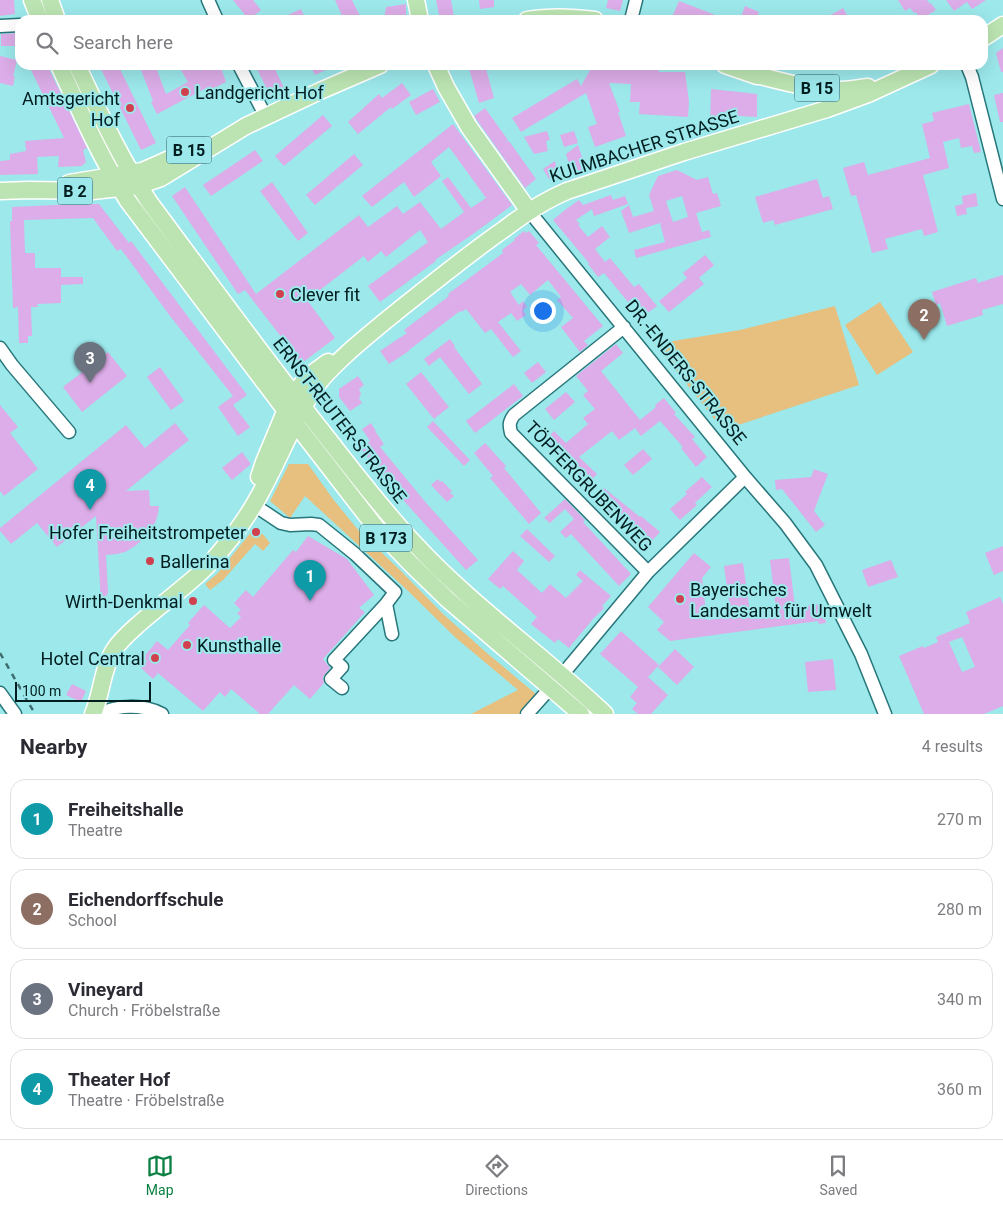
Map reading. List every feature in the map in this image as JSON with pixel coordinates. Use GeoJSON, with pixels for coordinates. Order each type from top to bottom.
{"type":"FeatureCollection","features":[{"type":"Feature","properties":{"kind":"main road"},"geometry":{"type":"LineString","coordinates":[[32,0],[38,15]]}},
{"type":"Feature","properties":{"kind":"main road"},"geometry":{"type":"LineString","coordinates":[[50,0],[56,15]]}},
{"type":"Feature","properties":{"kind":"main road"},"geometry":{"type":"LineString","coordinates":[[416,0],[419,15]]}},
{"type":"Feature","properties":{"kind":"main road"},"geometry":{"type":"LineString","coordinates":[[988,35],[1003,25]]}},
{"type":"Feature","properties":{"kind":"main road","name":"ERNST-REUTER-STRASSE"},"geometry":{"type":"LineString","coordinates":[[61,70],[116,182],[138,215],[295,424],[377,528],[447,599],[581,714]]}},
{"type":"Feature","properties":{"kind":"main road","name":"ERNST-REUTER-STRASSE"},"geometry":{"type":"LineString","coordinates":[[79,70],[116,146],[135,180],[160,217],[293,394],[390,517],[461,590],[605,714]]}},
{"type":"Feature","properties":{"kind":"main road","name":"B 15"},"geometry":{"type":"LineString","coordinates":[[116,182],[161,178],[246,126],[368,70]]}},
{"type":"Feature","properties":{"kind":"main road","name":"DR.-ENDERS-STRASSE"},"geometry":{"type":"LineString","coordinates":[[438,70],[469,127],[529,211]]}},
{"type":"Feature","properties":{"kind":"main road","name":"B 15"},"geometry":{"type":"LineString","coordinates":[[740,70],[794,89],[803,94],[813,106],[818,109],[827,109]]}},
{"type":"Feature","properties":{"kind":"main road","name":"KULMBACHER STRASSE"},"geometry":{"type":"LineString","coordinates":[[242,523],[285,410],[293,394],[306,378],[371,332],[475,250],[548,198],[684,152],[827,109],[868,94],[920,70]]}},
{"type":"Feature","properties":{"kind":"main road","name":"B 15"},"geometry":{"type":"LineString","coordinates":[[748,73],[822,89],[847,90],[888,85]]}},
{"type":"Feature","properties":{"kind":"main road","name":"B 2"},"geometry":{"type":"LineString","coordinates":[[0,191],[85,191],[116,182]]}},
{"type":"Feature","properties":{"kind":"main road","name":"KULMBACHER STRASSE"},"geometry":{"type":"LineString","coordinates":[[93,714],[106,667],[118,645],[149,614],[207,567],[224,548],[254,505],[312,393],[327,373],[371,332]]}},
{"type":"Feature","properties":{"kind":"street"},"geometry":{"type":"LineString","coordinates":[[208,0],[215,15]]}},
{"type":"Feature","properties":{"kind":"street"},"geometry":{"type":"LineString","coordinates":[[632,15],[636,0]]}},
{"type":"Feature","properties":{"kind":"street"},"geometry":{"type":"LineString","coordinates":[[0,26],[15,24]]}},
{"type":"Feature","properties":{"kind":"street"},"geometry":{"type":"LineString","coordinates":[[242,70],[266,117]]}},
{"type":"Feature","properties":{"kind":"street"},"geometry":{"type":"LineString","coordinates":[[969,70],[1003,199]]}},
{"type":"Feature","properties":{"kind":"street","name":"DR.-ENDERS-STRASSE"},"geometry":{"type":"LineString","coordinates":[[529,211],[784,523],[816,565],[860,654],[886,714]]}},
{"type":"Feature","properties":{"kind":"street","name":"TÖPFERGRUBENWEG"},"geometry":{"type":"LineString","coordinates":[[624,327],[514,416],[509,426],[511,432],[648,572]]}},
{"type":"Feature","properties":{"kind":"street"},"geometry":{"type":"LineString","coordinates":[[0,348],[12,365],[69,432]]}},
{"type":"Feature","properties":{"kind":"street"},"geometry":{"type":"LineString","coordinates":[[527,714],[648,572],[746,477]]}},
{"type":"Feature","properties":{"kind":"street"},"geometry":{"type":"LineString","coordinates":[[254,505],[280,523],[319,525],[358,551],[395,592],[334,660],[342,667],[330,678],[342,688]]}},
{"type":"Feature","properties":{"kind":"street"},"geometry":{"type":"LineString","coordinates":[[386,604],[392,634]]}},
{"type":"Feature","properties":{"kind":"street"},"geometry":{"type":"LineString","coordinates":[[0,693],[15,714]]}},
{"type":"Feature","properties":{"kind":"street"},"geometry":{"type":"LineString","coordinates":[[98,714],[116,708],[132,707],[145,708],[162,714]]}},
{"type":"Feature","properties":{"kind":"shaded area"},"geometry":{"type":"Polygon","coordinates":[[[880,302],[913,352],[877,375],[845,325],[880,302]]]}},
{"type":"Feature","properties":{"kind":"shaded area"},"geometry":{"type":"Polygon","coordinates":[[[835,306],[859,385],[723,430],[655,344],[740,330],[835,306]]]}},
{"type":"Feature","properties":{"kind":"shaded area"},"geometry":{"type":"Polygon","coordinates":[[[289,464],[308,464],[359,531],[443,614],[536,694],[519,714],[471,714],[518,690],[456,638],[305,496],[290,518],[270,501],[289,464]]]}},
{"type":"Feature","properties":{"kind":"shaded area"},"geometry":{"type":"Polygon","coordinates":[[[256,526],[270,543],[263,551],[255,544],[223,580],[210,590],[205,584],[218,573],[256,526]]]}},
{"type":"Feature","properties":{"kind":"building"},"geometry":{"type":"Polygon","coordinates":[[[0,0],[14,0],[15,14],[0,16],[0,0]]]}},
{"type":"Feature","properties":{"kind":"building"},"geometry":{"type":"Polygon","coordinates":[[[233,0],[253,0],[261,10],[255,15],[245,15],[233,0]]]}},
{"type":"Feature","properties":{"kind":"building"},"geometry":{"type":"Polygon","coordinates":[[[335,0],[352,0],[360,15],[342,15],[335,0]]]}},
{"type":"Feature","properties":{"kind":"building"},"geometry":{"type":"Polygon","coordinates":[[[436,0],[451,0],[454,15],[439,15],[436,0]]]}},
{"type":"Feature","properties":{"kind":"building"},"geometry":{"type":"Polygon","coordinates":[[[479,0],[494,0],[494,7],[480,9],[479,0]]]}},
{"type":"Feature","properties":{"kind":"building"},"geometry":{"type":"Polygon","coordinates":[[[608,0],[623,0],[620,11],[606,8],[608,0]]]}},
{"type":"Feature","properties":{"kind":"building"},"geometry":{"type":"Polygon","coordinates":[[[898,0],[927,0],[936,10],[928,15],[918,15],[910,8],[905,11],[898,0]]]}},
{"type":"Feature","properties":{"kind":"building"},"geometry":{"type":"Polygon","coordinates":[[[946,0],[986,0],[972,9],[967,2],[954,11],[946,0]]]}},
{"type":"Feature","properties":{"kind":"building"},"geometry":{"type":"Polygon","coordinates":[[[679,1],[715,15],[673,15],[679,1]]]}},
{"type":"Feature","properties":{"kind":"building"},"geometry":{"type":"Polygon","coordinates":[[[406,4],[406,15],[385,15],[386,7],[406,4]]]}},
{"type":"Feature","properties":{"kind":"building"},"geometry":{"type":"Polygon","coordinates":[[[745,6],[759,12],[758,15],[742,15],[745,6]]]}},
{"type":"Feature","properties":{"kind":"building"},"geometry":{"type":"Polygon","coordinates":[[[843,8],[847,15],[830,15],[843,8]]]}},
{"type":"Feature","properties":{"kind":"building"},"geometry":{"type":"Polygon","coordinates":[[[301,9],[304,15],[288,15],[301,9]]]}},
{"type":"Feature","properties":{"kind":"building"},"geometry":{"type":"Polygon","coordinates":[[[15,33],[15,46],[1,46],[1,34],[15,33]]]}},
{"type":"Feature","properties":{"kind":"building"},"geometry":{"type":"Polygon","coordinates":[[[1003,48],[1003,72],[1001,72],[996,53],[1003,48]]]}},
{"type":"Feature","properties":{"kind":"building"},"geometry":{"type":"Polygon","coordinates":[[[0,56],[15,60],[13,86],[0,83],[0,56]]]}},
{"type":"Feature","properties":{"kind":"building"},"geometry":{"type":"Polygon","coordinates":[[[31,70],[49,70],[87,148],[83,150],[86,162],[82,166],[58,167],[59,156],[37,157],[38,174],[0,175],[0,161],[10,160],[10,154],[26,151],[25,141],[64,138],[31,70]]]}},
{"type":"Feature","properties":{"kind":"building","name":"Amtsgericht Hof"},"geometry":{"type":"Polygon","coordinates":[[[101,70],[120,70],[156,143],[141,150],[101,70]]]}},
{"type":"Feature","properties":{"kind":"building","name":"Landgericht Hof"},"geometry":{"type":"Polygon","coordinates":[[[141,70],[157,70],[166,94],[188,82],[181,70],[222,70],[226,82],[212,89],[210,86],[157,114],[151,102],[153,101],[141,70]]]}},
{"type":"Feature","properties":{"kind":"building"},"geometry":{"type":"Polygon","coordinates":[[[258,70],[275,70],[285,90],[271,97],[258,70]]]}},
{"type":"Feature","properties":{"kind":"building"},"geometry":{"type":"Polygon","coordinates":[[[312,70],[326,70],[315,75],[312,70]]]}},
{"type":"Feature","properties":{"kind":"building"},"geometry":{"type":"Polygon","coordinates":[[[469,70],[486,70],[494,98],[479,103],[469,70]]]}},
{"type":"Feature","properties":{"kind":"building"},"geometry":{"type":"Polygon","coordinates":[[[590,70],[685,72],[689,101],[688,117],[639,114],[640,102],[630,102],[631,84],[609,83],[620,112],[618,112],[626,136],[595,147],[588,127],[597,124],[586,93],[521,132],[512,118],[577,79],[581,86],[590,70]]]}},
{"type":"Feature","properties":{"kind":"building"},"geometry":{"type":"Polygon","coordinates":[[[402,83],[411,95],[392,109],[391,107],[358,134],[348,122],[379,94],[382,98],[402,83]]]}},
{"type":"Feature","properties":{"kind":"building"},"geometry":{"type":"Polygon","coordinates":[[[433,89],[440,102],[416,115],[409,102],[433,89]]]}},
{"type":"Feature","properties":{"kind":"building"},"geometry":{"type":"Polygon","coordinates":[[[711,89],[757,94],[757,117],[724,115],[724,122],[720,125],[710,124],[711,89]]]}},
{"type":"Feature","properties":{"kind":"building"},"geometry":{"type":"Polygon","coordinates":[[[1003,93],[1003,122],[1000,122],[994,95],[1003,93]]]}},
{"type":"Feature","properties":{"kind":"building"},"geometry":{"type":"Polygon","coordinates":[[[969,104],[981,152],[974,153],[972,146],[961,148],[959,138],[943,142],[949,168],[923,175],[938,232],[924,236],[922,229],[885,239],[888,249],[872,253],[856,195],[851,196],[843,168],[864,162],[868,175],[930,158],[922,124],[934,121],[932,113],[969,104]]]}},
{"type":"Feature","properties":{"kind":"building"},"geometry":{"type":"Polygon","coordinates":[[[485,108],[508,140],[505,142],[509,141],[536,179],[525,188],[474,116],[485,108]]]}},
{"type":"Feature","properties":{"kind":"building"},"geometry":{"type":"Polygon","coordinates":[[[323,115],[332,126],[284,166],[275,156],[323,115]]]}},
{"type":"Feature","properties":{"kind":"building"},"geometry":{"type":"Polygon","coordinates":[[[453,124],[512,205],[380,302],[368,286],[428,242],[420,230],[386,257],[381,251],[368,262],[364,256],[307,300],[335,338],[298,366],[285,350],[289,347],[245,290],[238,294],[172,196],[185,187],[256,294],[359,215],[368,227],[397,206],[403,214],[420,202],[441,229],[464,212],[442,181],[448,177],[471,208],[486,198],[449,147],[431,162],[441,176],[414,197],[404,182],[372,207],[362,196],[453,124]]]}},
{"type":"Feature","properties":{"kind":"building"},"geometry":{"type":"Polygon","coordinates":[[[547,131],[550,140],[546,141],[548,151],[534,154],[524,137],[547,131]]]}},
{"type":"Feature","properties":{"kind":"building"},"geometry":{"type":"Polygon","coordinates":[[[574,131],[578,143],[564,147],[560,135],[574,131]]]}},
{"type":"Feature","properties":{"kind":"building"},"geometry":{"type":"Polygon","coordinates":[[[578,145],[588,169],[572,174],[566,154],[578,145]]]}},
{"type":"Feature","properties":{"kind":"building"},"geometry":{"type":"Polygon","coordinates":[[[255,150],[263,161],[211,196],[203,185],[255,150]]]}},
{"type":"Feature","properties":{"kind":"building"},"geometry":{"type":"Polygon","coordinates":[[[354,154],[363,165],[315,205],[306,195],[354,154]]]}},
{"type":"Feature","properties":{"kind":"building"},"geometry":{"type":"Polygon","coordinates":[[[555,161],[558,176],[549,179],[543,169],[555,161]]]}},
{"type":"Feature","properties":{"kind":"building"},"geometry":{"type":"Polygon","coordinates":[[[677,170],[697,180],[708,177],[713,194],[717,193],[721,206],[696,213],[702,232],[709,230],[711,237],[636,258],[634,250],[665,242],[660,223],[629,233],[621,211],[629,205],[633,217],[654,211],[649,195],[658,176],[677,170]],[[682,196],[666,201],[673,222],[688,217],[682,196]]]}},
{"type":"Feature","properties":{"kind":"building"},"geometry":{"type":"Polygon","coordinates":[[[817,179],[823,198],[829,196],[833,209],[775,225],[773,220],[763,223],[755,197],[817,179]]]}},
{"type":"Feature","properties":{"kind":"building"},"geometry":{"type":"Polygon","coordinates":[[[272,182],[308,233],[298,241],[260,191],[272,182]]]}},
{"type":"Feature","properties":{"kind":"building"},"geometry":{"type":"Polygon","coordinates":[[[976,193],[978,206],[966,208],[967,214],[957,216],[955,206],[963,204],[962,196],[976,193]]]}},
{"type":"Feature","properties":{"kind":"building"},"geometry":{"type":"Polygon","coordinates":[[[611,195],[613,200],[625,196],[628,204],[594,216],[592,209],[576,220],[588,237],[602,226],[610,237],[595,249],[605,262],[610,258],[634,287],[639,284],[657,306],[646,314],[633,298],[628,302],[604,273],[598,277],[589,263],[553,220],[579,200],[583,205],[611,195]]]}},
{"type":"Feature","properties":{"kind":"building"},"geometry":{"type":"Polygon","coordinates":[[[99,204],[129,243],[131,241],[247,395],[233,405],[250,427],[238,436],[218,407],[233,396],[170,316],[121,249],[117,251],[93,218],[24,220],[25,253],[35,253],[35,268],[61,268],[61,277],[83,277],[83,284],[61,285],[61,303],[37,304],[38,307],[31,307],[32,336],[28,336],[28,343],[19,343],[18,307],[13,308],[10,221],[12,221],[12,207],[99,204]]]}},
{"type":"Feature","properties":{"kind":"building"},"geometry":{"type":"Polygon","coordinates":[[[524,231],[526,233],[529,231],[539,243],[536,245],[603,326],[584,341],[588,345],[580,352],[561,327],[573,318],[557,300],[561,297],[548,280],[530,295],[521,284],[510,292],[519,305],[523,301],[527,307],[523,310],[526,315],[517,321],[511,313],[498,322],[521,351],[513,357],[491,329],[485,333],[466,309],[460,311],[409,351],[389,364],[380,351],[407,333],[404,330],[503,253],[502,250],[524,231]]]}},
{"type":"Feature","properties":{"kind":"building"},"geometry":{"type":"Polygon","coordinates":[[[705,255],[714,265],[699,278],[704,284],[669,312],[659,301],[687,278],[683,273],[705,255]]]}},
{"type":"Feature","properties":{"kind":"building"},"geometry":{"type":"Polygon","coordinates":[[[1003,275],[1003,304],[982,310],[983,315],[947,326],[940,303],[936,305],[932,292],[976,278],[978,283],[1003,275]]]}},
{"type":"Feature","properties":{"kind":"building"},"geometry":{"type":"Polygon","coordinates":[[[450,339],[482,384],[469,394],[440,357],[429,366],[424,359],[450,339]]]}},
{"type":"Feature","properties":{"kind":"building"},"geometry":{"type":"Polygon","coordinates":[[[616,344],[623,353],[601,371],[640,420],[664,398],[676,413],[674,414],[695,437],[692,439],[707,457],[696,467],[681,448],[683,447],[660,421],[641,436],[635,428],[619,440],[612,431],[579,457],[597,474],[587,485],[544,441],[554,431],[566,443],[588,424],[583,418],[595,409],[583,395],[588,391],[576,376],[616,344]]]}},
{"type":"Feature","properties":{"kind":"building"},"geometry":{"type":"Polygon","coordinates":[[[108,352],[127,376],[82,412],[63,387],[108,352]]]}},
{"type":"Feature","properties":{"kind":"building"},"geometry":{"type":"Polygon","coordinates":[[[538,362],[546,372],[532,383],[524,373],[538,362]]]}},
{"type":"Feature","properties":{"kind":"building"},"geometry":{"type":"Polygon","coordinates":[[[160,367],[184,401],[171,410],[147,377],[160,367]]]}},
{"type":"Feature","properties":{"kind":"building"},"geometry":{"type":"Polygon","coordinates":[[[421,372],[449,407],[434,419],[406,384],[421,372]]]}},
{"type":"Feature","properties":{"kind":"building"},"geometry":{"type":"Polygon","coordinates":[[[358,376],[364,385],[359,389],[361,394],[359,398],[362,403],[350,411],[339,397],[339,389],[358,376]]]}},
{"type":"Feature","properties":{"kind":"building"},"geometry":{"type":"Polygon","coordinates":[[[514,384],[523,396],[475,433],[466,421],[514,384]]]}},
{"type":"Feature","properties":{"kind":"building"},"geometry":{"type":"Polygon","coordinates":[[[566,392],[575,402],[554,420],[545,409],[566,392]]]}},
{"type":"Feature","properties":{"kind":"building"},"geometry":{"type":"Polygon","coordinates":[[[0,405],[18,427],[10,433],[38,469],[4,496],[0,491],[0,405]]]}},
{"type":"Feature","properties":{"kind":"building"},"geometry":{"type":"Polygon","coordinates":[[[433,421],[470,460],[464,466],[427,427],[433,421]]]}},
{"type":"Feature","properties":{"kind":"building"},"geometry":{"type":"Polygon","coordinates":[[[175,423],[189,440],[126,491],[149,490],[150,506],[159,506],[155,523],[135,546],[125,552],[106,555],[108,593],[101,603],[96,516],[57,547],[37,523],[11,544],[0,531],[0,528],[126,425],[145,448],[175,423]]]}},
{"type":"Feature","properties":{"kind":"building"},"geometry":{"type":"Polygon","coordinates":[[[371,423],[384,444],[380,447],[427,504],[478,560],[466,570],[395,491],[361,449],[370,441],[362,429],[371,423]]]}},
{"type":"Feature","properties":{"kind":"building"},"geometry":{"type":"Polygon","coordinates":[[[485,443],[506,466],[504,468],[541,513],[529,524],[490,478],[493,476],[474,453],[485,443]]]}},
{"type":"Feature","properties":{"kind":"building"},"geometry":{"type":"Polygon","coordinates":[[[643,449],[652,459],[633,475],[624,465],[643,449]]]}},
{"type":"Feature","properties":{"kind":"building"},"geometry":{"type":"Polygon","coordinates":[[[242,452],[251,464],[232,480],[222,468],[242,452]]]}},
{"type":"Feature","properties":{"kind":"building"},"geometry":{"type":"Polygon","coordinates":[[[814,469],[828,474],[814,511],[825,525],[816,532],[782,489],[776,490],[775,480],[811,477],[814,469]]]}},
{"type":"Feature","properties":{"kind":"building"},"geometry":{"type":"Polygon","coordinates":[[[702,477],[712,487],[695,503],[697,505],[680,520],[670,509],[702,477]]]}},
{"type":"Feature","properties":{"kind":"building"},"geometry":{"type":"Polygon","coordinates":[[[438,479],[452,491],[450,493],[454,496],[447,502],[431,485],[438,479]]]}},
{"type":"Feature","properties":{"kind":"building"},"geometry":{"type":"Polygon","coordinates":[[[604,488],[660,532],[649,544],[630,528],[629,530],[594,499],[604,488]]]}},
{"type":"Feature","properties":{"kind":"building"},"geometry":{"type":"Polygon","coordinates":[[[565,499],[585,520],[583,522],[631,574],[619,586],[571,534],[566,538],[560,532],[574,519],[565,509],[550,523],[544,518],[565,499]]]}},
{"type":"Feature","properties":{"kind":"building"},"geometry":{"type":"Polygon","coordinates":[[[527,529],[555,556],[549,562],[520,536],[527,529]]]}},
{"type":"Feature","properties":{"kind":"building"},"geometry":{"type":"Polygon","coordinates":[[[308,536],[347,559],[374,595],[359,608],[365,612],[323,659],[330,668],[323,677],[324,683],[310,699],[294,685],[268,714],[260,714],[231,689],[225,697],[220,692],[203,711],[158,673],[153,679],[141,668],[147,661],[143,658],[157,641],[168,650],[190,625],[188,623],[204,605],[230,628],[241,617],[237,613],[241,610],[234,603],[246,590],[253,597],[293,550],[296,552],[308,536]]]}},
{"type":"Feature","properties":{"kind":"building"},"geometry":{"type":"Polygon","coordinates":[[[1003,546],[1003,571],[994,575],[985,553],[1003,546]]]}},
{"type":"Feature","properties":{"kind":"building"},"geometry":{"type":"Polygon","coordinates":[[[513,551],[524,561],[517,570],[542,593],[550,584],[566,598],[583,581],[576,575],[580,570],[611,596],[602,606],[604,608],[569,648],[558,639],[555,643],[531,624],[537,617],[503,586],[500,589],[488,579],[513,551]]]}},
{"type":"Feature","properties":{"kind":"building","name":"Bayerisches Landesamt für Umwelt"},"geometry":{"type":"Polygon","coordinates":[[[694,553],[711,567],[702,578],[707,620],[731,617],[724,566],[743,563],[750,613],[776,610],[770,560],[789,558],[795,607],[823,604],[826,623],[819,624],[818,621],[670,641],[657,630],[664,622],[648,607],[694,553]]]}},
{"type":"Feature","properties":{"kind":"building"},"geometry":{"type":"Polygon","coordinates":[[[891,560],[898,577],[868,587],[862,570],[891,560]]]}},
{"type":"Feature","properties":{"kind":"building"},"geometry":{"type":"Polygon","coordinates":[[[1000,597],[1003,604],[1003,706],[984,714],[924,714],[899,656],[938,642],[936,637],[970,623],[966,612],[1000,597]],[[962,637],[949,642],[962,672],[975,667],[962,637]]]}},
{"type":"Feature","properties":{"kind":"building"},"geometry":{"type":"Polygon","coordinates":[[[621,631],[659,665],[648,677],[668,695],[651,714],[638,714],[632,709],[637,703],[630,697],[638,687],[600,654],[621,631]]]}},
{"type":"Feature","properties":{"kind":"building"},"geometry":{"type":"Polygon","coordinates":[[[675,649],[694,667],[677,685],[658,667],[675,649]]]}},
{"type":"Feature","properties":{"kind":"building"},"geometry":{"type":"Polygon","coordinates":[[[833,659],[836,690],[808,692],[805,662],[833,659]]]}},
{"type":"Feature","properties":{"kind":"building"},"geometry":{"type":"Polygon","coordinates":[[[72,684],[86,691],[81,702],[66,695],[72,684]]]}},
{"type":"Feature","properties":{"kind":"railway"},"geometry":{"type":"LineString","coordinates":[[0,653],[35,714]]}},
{"type":"Feature","properties":{"kind":"place","name":"Landgericht Hof"},"geometry":{"type":"Point","coordinates":[185,92]}},
{"type":"Feature","properties":{"kind":"place","name":"Amtsgericht Hof"},"geometry":{"type":"Point","coordinates":[130,108]}},
{"type":"Feature","properties":{"kind":"place","name":"Clever fit"},"geometry":{"type":"Point","coordinates":[280,294]}},
{"type":"Feature","properties":{"kind":"place","name":"Eichendorffschule"},"geometry":{"type":"Point","coordinates":[924,340]}},
{"type":"Feature","properties":{"kind":"place","name":"Vineyard"},"geometry":{"type":"Point","coordinates":[90,383]}},
{"type":"Feature","properties":{"kind":"place","name":"Theater Hof"},"geometry":{"type":"Point","coordinates":[90,510]}},
{"type":"Feature","properties":{"kind":"place","name":"Hofer Freiheitstrompeter"},"geometry":{"type":"Point","coordinates":[256,532]}},
{"type":"Feature","properties":{"kind":"place","name":"Ballerina"},"geometry":{"type":"Point","coordinates":[150,561]}},
{"type":"Feature","properties":{"kind":"place","name":"Bayerisches Landesamt für Umwelt"},"geometry":{"type":"Point","coordinates":[680,599]}},
{"type":"Feature","properties":{"kind":"place","name":"Wirth-Denkmal"},"geometry":{"type":"Point","coordinates":[193,601]}},
{"type":"Feature","properties":{"kind":"place","name":"Freiheitshalle"},"geometry":{"type":"Point","coordinates":[310,601]}},
{"type":"Feature","properties":{"kind":"place","name":"Kunsthalle"},"geometry":{"type":"Point","coordinates":[187,645]}},
{"type":"Feature","properties":{"kind":"place","name":"Hotel Central"},"geometry":{"type":"Point","coordinates":[155,658]}}]}
